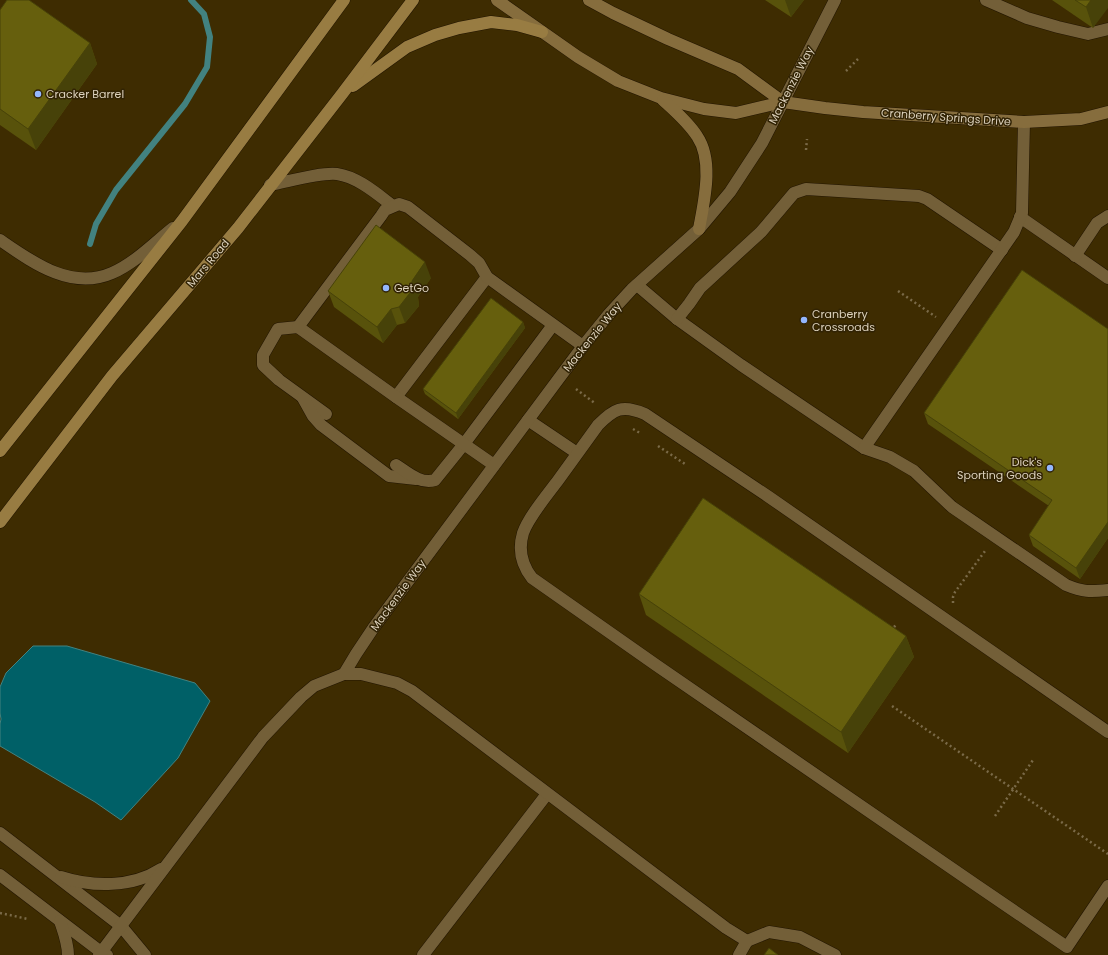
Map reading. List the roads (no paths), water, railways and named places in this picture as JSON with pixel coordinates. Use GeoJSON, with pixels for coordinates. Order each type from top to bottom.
{"type":"FeatureCollection","features":[{"type":"Feature","properties":{"kind":"main road"},"geometry":{"type":"LineString","coordinates":[[334,14],[338,0]]}},
{"type":"Feature","properties":{"kind":"main road"},"geometry":{"type":"LineString","coordinates":[[0,452],[182,221],[344,0]]}},
{"type":"Feature","properties":{"kind":"main road","name":"Mars Road"},"geometry":{"type":"LineString","coordinates":[[0,522],[112,376],[238,228],[413,0]]}},
{"type":"Feature","properties":{"kind":"main road"},"geometry":{"type":"LineString","coordinates":[[342,94],[407,46],[435,35],[459,28],[491,22],[517,25],[542,32]]}},
{"type":"Feature","properties":{"kind":"street","name":"Cranberry Springs Drive"},"geometry":{"type":"LineString","coordinates":[[497,0],[578,57],[618,80],[661,98],[704,109],[736,113],[784,102],[863,112],[1024,122],[1081,119],[1108,112]]}},
{"type":"Feature","properties":{"kind":"street","name":"Cranberry Springs Drive"},"geometry":{"type":"LineString","coordinates":[[589,0],[668,40],[738,69],[784,102]]}},
{"type":"Feature","properties":{"kind":"street","name":"Mackenzie Way"},"geometry":{"type":"LineString","coordinates":[[344,674],[374,627],[583,346],[609,314],[637,285],[699,229],[730,192],[762,143],[835,0]]}},
{"type":"Feature","properties":{"kind":"street"},"geometry":{"type":"LineString","coordinates":[[986,0],[1027,18],[1088,34],[1108,29]]}},
{"type":"Feature","properties":{"kind":"street"},"geometry":{"type":"LineString","coordinates":[[661,98],[680,115],[698,136],[703,149],[707,177],[705,199],[699,229]]}},
{"type":"Feature","properties":{"kind":"street"},"geometry":{"type":"LineString","coordinates":[[864,448],[1014,232],[1022,213],[1024,122]]}},
{"type":"Feature","properties":{"kind":"street"},"geometry":{"type":"LineString","coordinates":[[270,185],[322,175],[337,174],[360,183],[393,206]]}},
{"type":"Feature","properties":{"kind":"street"},"geometry":{"type":"LineString","coordinates":[[677,319],[700,288],[762,232],[794,193],[806,189],[919,196],[926,199],[1002,250]]}},
{"type":"Feature","properties":{"kind":"street"},"geometry":{"type":"LineString","coordinates":[[298,327],[385,210],[399,204],[408,207],[464,250],[479,263],[487,278],[583,346]]}},
{"type":"Feature","properties":{"kind":"street"},"geometry":{"type":"LineString","coordinates":[[1075,256],[1098,224],[1108,216]]}},
{"type":"Feature","properties":{"kind":"street"},"geometry":{"type":"LineString","coordinates":[[1020,217],[1108,278]]}},
{"type":"Feature","properties":{"kind":"street"},"geometry":{"type":"LineString","coordinates":[[0,240],[32,262],[59,275],[72,278],[98,278],[118,270],[134,260],[182,221]]}},
{"type":"Feature","properties":{"kind":"street"},"geometry":{"type":"LineString","coordinates":[[396,397],[487,278]]}},
{"type":"Feature","properties":{"kind":"street"},"geometry":{"type":"LineString","coordinates":[[637,285],[677,319],[864,448],[890,457],[914,471],[952,507],[1066,585],[1079,591],[1093,592],[1108,590]]}},
{"type":"Feature","properties":{"kind":"street"},"geometry":{"type":"LineString","coordinates":[[303,398],[313,416],[321,426],[389,476],[431,481],[434,480],[464,444],[553,325]]}},
{"type":"Feature","properties":{"kind":"street"},"geometry":{"type":"LineString","coordinates":[[326,414],[268,371],[263,365],[262,355],[278,329],[298,327],[494,465]]}},
{"type":"Feature","properties":{"kind":"street"},"geometry":{"type":"LineString","coordinates":[[1108,732],[769,498],[636,410],[618,410],[610,413],[598,425],[539,505],[524,531],[521,551],[522,562],[525,570],[532,578],[860,806],[1067,947],[1108,886]]}},
{"type":"Feature","properties":{"kind":"street"},"geometry":{"type":"LineString","coordinates":[[528,420],[577,453]]}},
{"type":"Feature","properties":{"kind":"street"},"geometry":{"type":"LineString","coordinates":[[396,465],[420,480]]}},
{"type":"Feature","properties":{"kind":"street"},"geometry":{"type":"LineString","coordinates":[[0,875],[102,954],[121,926],[263,737],[300,697],[314,686],[344,674],[361,674],[397,683],[412,691],[726,928],[747,941]]}},
{"type":"Feature","properties":{"kind":"street"},"geometry":{"type":"LineString","coordinates":[[423,955],[547,794]]}},
{"type":"Feature","properties":{"kind":"street"},"geometry":{"type":"LineString","coordinates":[[0,833],[121,926],[145,955]]}},
{"type":"Feature","properties":{"kind":"street"},"geometry":{"type":"LineString","coordinates":[[57,876],[79,881],[116,884],[135,881],[151,875],[167,865]]}},
{"type":"Feature","properties":{"kind":"street"},"geometry":{"type":"LineString","coordinates":[[59,920],[65,935],[68,955]]}},
{"type":"Feature","properties":{"kind":"street"},"geometry":{"type":"LineString","coordinates":[[739,955],[747,941],[769,932],[800,937],[835,955]]}},
{"type":"Feature","properties":{"kind":"water"},"geometry":{"type":"Polygon","coordinates":[[[33,646],[67,646],[195,683],[210,701],[178,758],[121,820],[95,802],[0,746],[0,687],[6,673],[33,646]]]}},
{"type":"Feature","properties":{"kind":"waterway"},"geometry":{"type":"LineString","coordinates":[[90,244],[96,224],[116,190],[185,104],[207,67],[210,37],[204,14],[191,0]]}},
{"type":"Feature","properties":{"kind":"place","name":"Cracker Barrel"},"geometry":{"type":"Point","coordinates":[38,94]}},
{"type":"Feature","properties":{"kind":"place","name":"GetGo"},"geometry":{"type":"Point","coordinates":[386,288]}},
{"type":"Feature","properties":{"kind":"place","name":"Cranberry Crossroads"},"geometry":{"type":"Point","coordinates":[804,320]}},
{"type":"Feature","properties":{"kind":"place","name":"Dick's Sporting Goods"},"geometry":{"type":"Point","coordinates":[1050,468]}}]}
